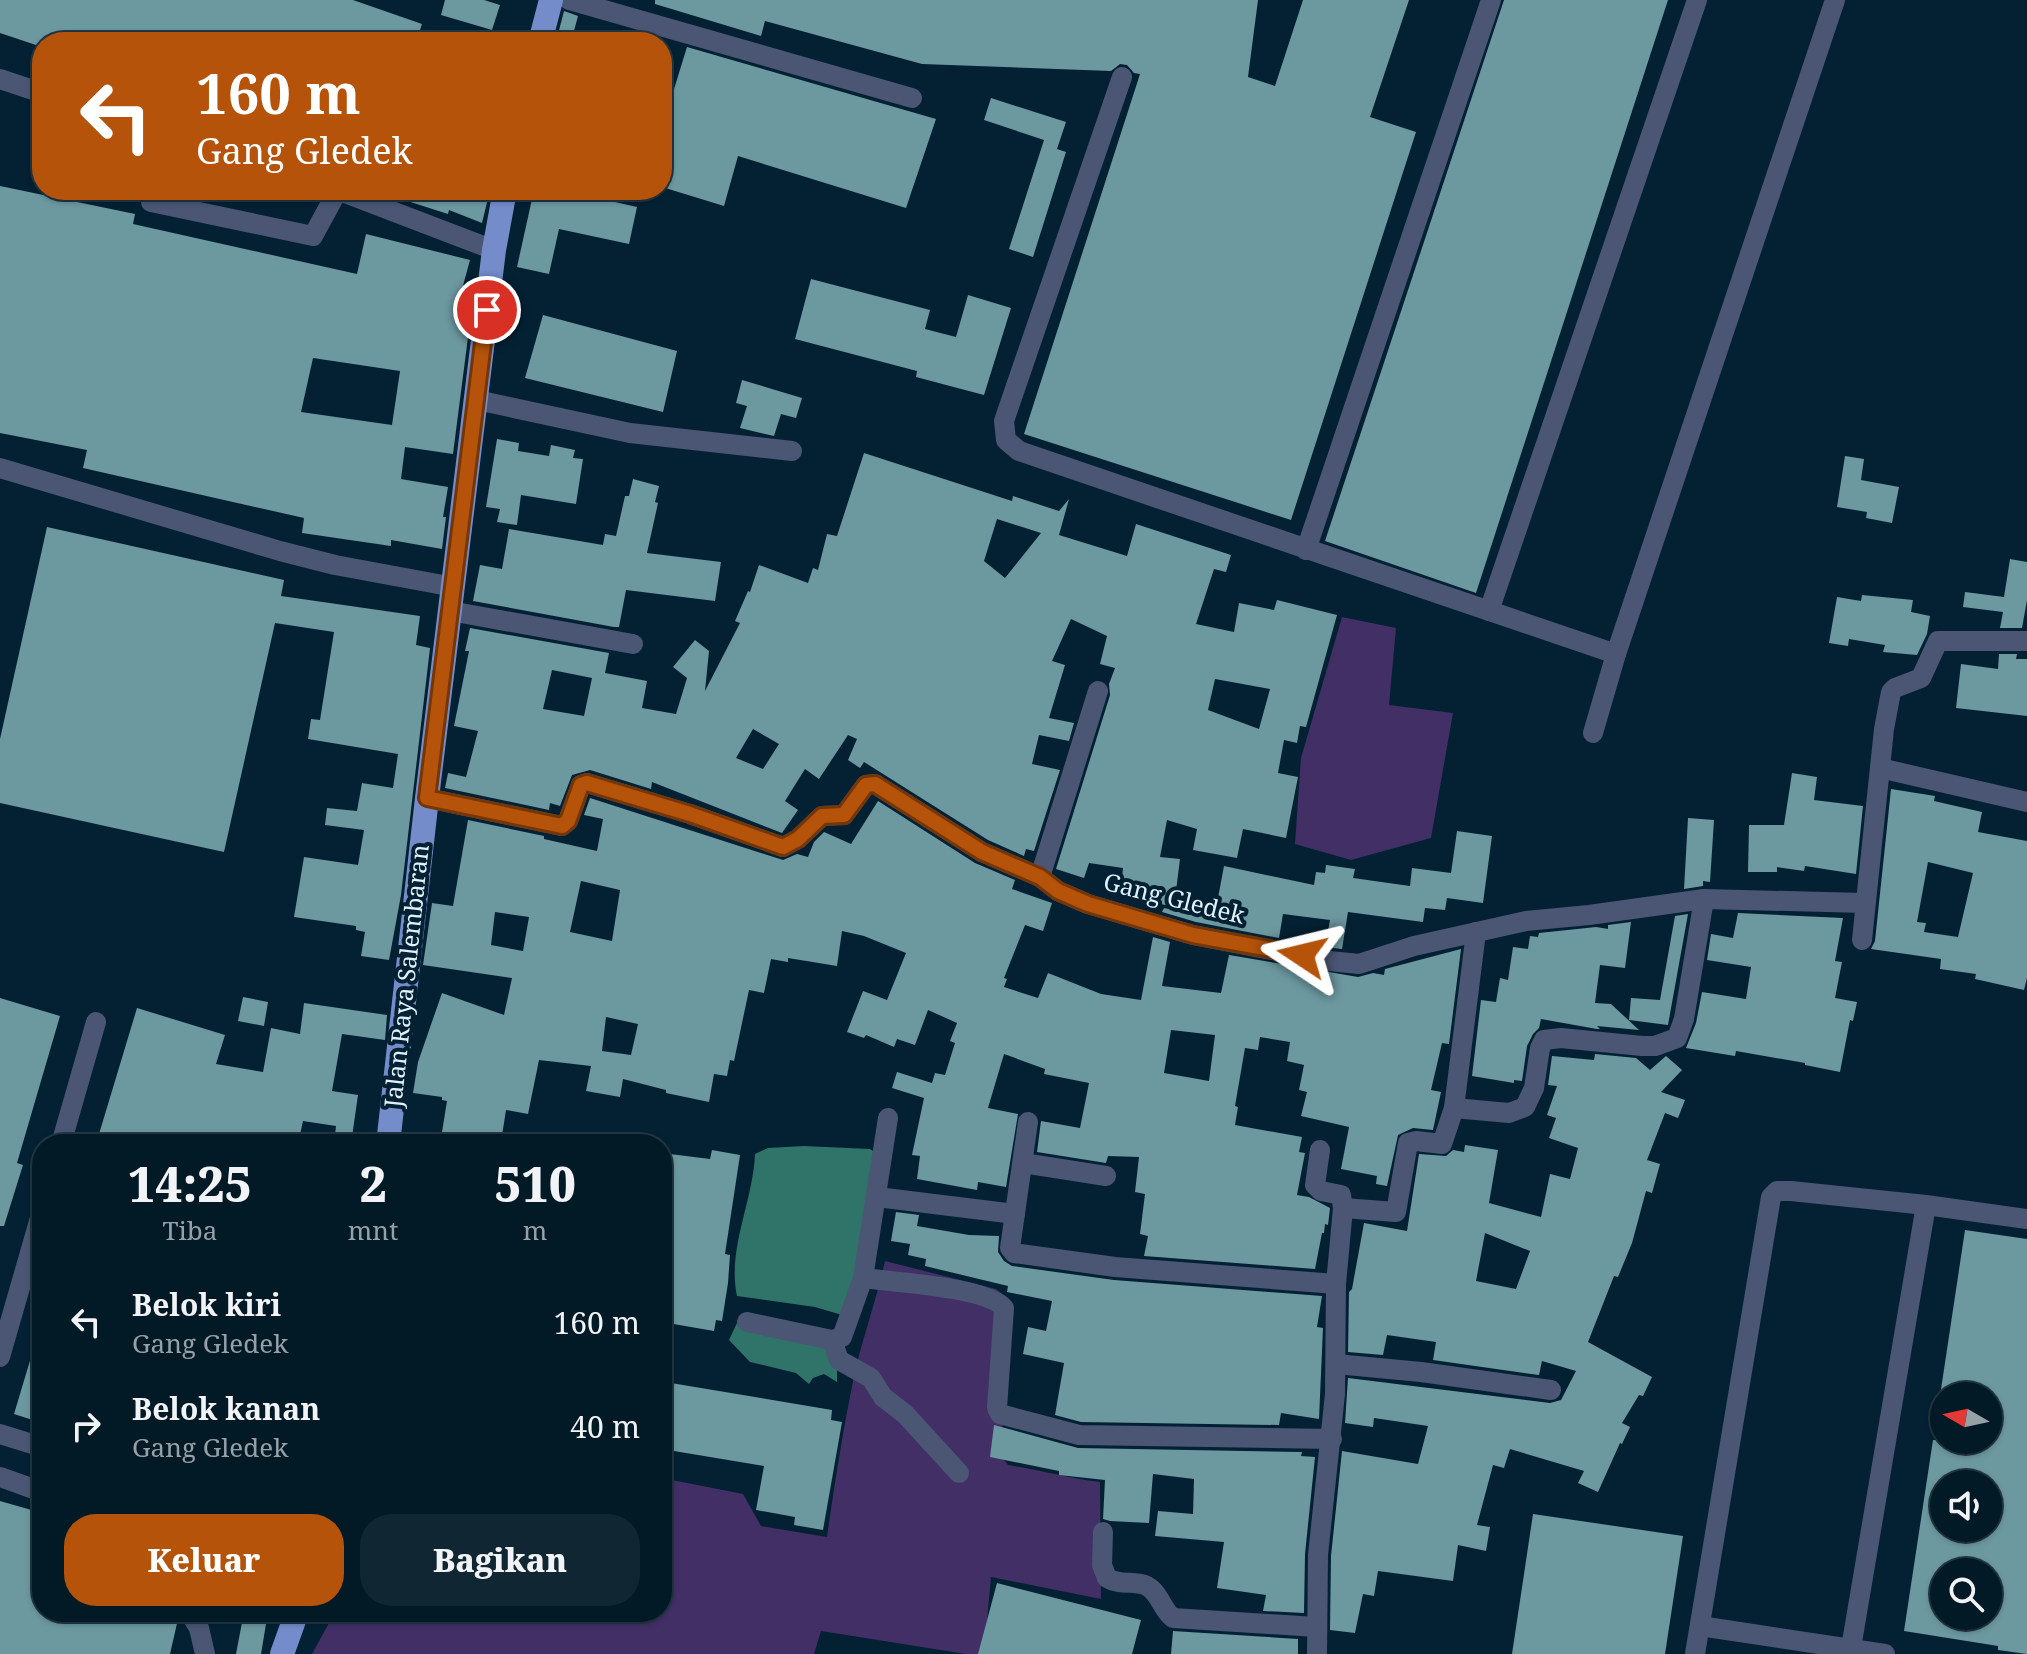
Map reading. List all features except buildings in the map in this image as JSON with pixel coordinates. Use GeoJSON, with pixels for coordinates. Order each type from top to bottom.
{"type":"FeatureCollection","features":[{"type":"Feature","properties":{"kind":"main road"},"geometry":{"type":"LineString","coordinates":[[543,32],[551,0]]}},
{"type":"Feature","properties":{"kind":"main road","name":"Jalan Raya Salembaran"},"geometry":{"type":"LineString","coordinates":[[389,1134],[427,798],[494,250],[503,200]]}},
{"type":"Feature","properties":{"kind":"main road"},"geometry":{"type":"LineString","coordinates":[[282,1654],[293,1622]]}},
{"type":"Feature","properties":{"kind":"street"},"geometry":{"type":"LineString","coordinates":[[569,0],[912,98]]}},
{"type":"Feature","properties":{"kind":"street"},"geometry":{"type":"LineString","coordinates":[[1306,550],[1491,0]]}},
{"type":"Feature","properties":{"kind":"street"},"geometry":{"type":"LineString","coordinates":[[1489,611],[1697,0]]}},
{"type":"Feature","properties":{"kind":"street"},"geometry":{"type":"LineString","coordinates":[[1593,733],[1616,654],[1835,0]]}},
{"type":"Feature","properties":{"kind":"street"},"geometry":{"type":"LineString","coordinates":[[1122,77],[1004,421],[1006,440],[1019,451],[1616,654]]}},
{"type":"Feature","properties":{"kind":"street"},"geometry":{"type":"LineString","coordinates":[[0,79],[32,90]]}},
{"type":"Feature","properties":{"kind":"street"},"geometry":{"type":"LineString","coordinates":[[151,202],[313,236],[332,200]]}},
{"type":"Feature","properties":{"kind":"street"},"geometry":{"type":"LineString","coordinates":[[363,200],[494,250]]}},
{"type":"Feature","properties":{"kind":"street"},"geometry":{"type":"LineString","coordinates":[[477,400],[630,433],[792,451]]}},
{"type":"Feature","properties":{"kind":"street"},"geometry":{"type":"LineString","coordinates":[[0,468],[452,599],[633,644]]}},
{"type":"Feature","properties":{"kind":"street"},"geometry":{"type":"LineString","coordinates":[[1862,940],[1891,692],[1921,678],[1938,641],[2027,641]]}},
{"type":"Feature","properties":{"kind":"street"},"geometry":{"type":"LineString","coordinates":[[1040,877],[1098,691]]}},
{"type":"Feature","properties":{"kind":"street"},"geometry":{"type":"LineString","coordinates":[[1880,768],[2027,802]]}},
{"type":"Feature","properties":{"kind":"street","name":"Gang Gledek"},"geometry":{"type":"LineString","coordinates":[[427,798],[562,826],[568,821],[581,785],[587,783],[690,814],[783,847],[798,839],[822,816],[844,815],[866,785],[872,784],[982,852],[1040,877],[1058,891],[1114,913],[1193,935],[1359,964],[1414,946],[1526,921],[1704,899],[1865,903]]}},
{"type":"Feature","properties":{"kind":"street"},"geometry":{"type":"LineString","coordinates":[[1454,1108],[1509,1113],[1525,1107],[1534,1088],[1540,1048],[1544,1040],[1550,1038],[1642,1046],[1655,1046],[1677,1038],[1684,1019],[1704,899]]}},
{"type":"Feature","properties":{"kind":"street"},"geometry":{"type":"LineString","coordinates":[[1343,1208],[1396,1212],[1408,1143],[1442,1144],[1454,1108],[1476,932]]}},
{"type":"Feature","properties":{"kind":"street"},"geometry":{"type":"LineString","coordinates":[[64,1134],[96,1022]]}},
{"type":"Feature","properties":{"kind":"street"},"geometry":{"type":"LineString","coordinates":[[747,1322],[832,1340],[842,1337],[863,1278],[888,1118]]}},
{"type":"Feature","properties":{"kind":"street"},"geometry":{"type":"LineString","coordinates":[[1028,1122],[1010,1248],[1014,1253],[1115,1267],[1336,1284]]}},
{"type":"Feature","properties":{"kind":"street"},"geometry":{"type":"LineString","coordinates":[[1317,1654],[1318,1555],[1332,1439],[1336,1284],[1343,1208],[1341,1195],[1321,1191],[1315,1185],[1320,1150]]}},
{"type":"Feature","properties":{"kind":"street"},"geometry":{"type":"LineString","coordinates":[[1023,1163],[1106,1176]]}},
{"type":"Feature","properties":{"kind":"street"},"geometry":{"type":"LineString","coordinates":[[1695,1654],[1771,1197],[1777,1191],[1791,1191],[2027,1219]]}},
{"type":"Feature","properties":{"kind":"street"},"geometry":{"type":"LineString","coordinates":[[877,1197],[1015,1214]]}},
{"type":"Feature","properties":{"kind":"street"},"geometry":{"type":"LineString","coordinates":[[1850,1652],[1926,1205]]}},
{"type":"Feature","properties":{"kind":"street"},"geometry":{"type":"LineString","coordinates":[[0,1357],[32,1246]]}},
{"type":"Feature","properties":{"kind":"street"},"geometry":{"type":"LineString","coordinates":[[863,1278],[977,1293],[998,1300],[1004,1308],[997,1408],[1000,1414],[1079,1435],[1332,1439]]}},
{"type":"Feature","properties":{"kind":"street"},"geometry":{"type":"LineString","coordinates":[[832,1340],[839,1360],[871,1378],[883,1397],[905,1414],[959,1473]]}},
{"type":"Feature","properties":{"kind":"street"},"geometry":{"type":"LineString","coordinates":[[1336,1364],[1551,1390]]}},
{"type":"Feature","properties":{"kind":"street"},"geometry":{"type":"LineString","coordinates":[[0,1434],[32,1444]]}},
{"type":"Feature","properties":{"kind":"street"},"geometry":{"type":"LineString","coordinates":[[0,1477],[32,1488]]}},
{"type":"Feature","properties":{"kind":"street"},"geometry":{"type":"LineString","coordinates":[[1103,1532],[1102,1565],[1107,1578],[1120,1584],[1149,1587],[1173,1618],[1316,1627]]}},
{"type":"Feature","properties":{"kind":"street"},"geometry":{"type":"LineString","coordinates":[[195,1622],[205,1654]]}},
{"type":"Feature","properties":{"kind":"street"},"geometry":{"type":"LineString","coordinates":[[1700,1626],[1850,1652],[1885,1654]]}},
{"type":"Feature","properties":{"kind":"shaded area"},"geometry":{"type":"Polygon","coordinates":[[[1342,617],[1396,628],[1389,705],[1453,713],[1431,838],[1351,860],[1295,844],[1301,758],[1342,617]]]}},
{"type":"Feature","properties":{"kind":"shaded area"},"geometry":{"type":"Polygon","coordinates":[[[768,1148],[870,1149],[880,1156],[866,1246],[842,1315],[815,1307],[737,1296],[735,1261],[755,1154],[768,1148]]]}},
{"type":"Feature","properties":{"kind":"shaded area"},"geometry":{"type":"Polygon","coordinates":[[[885,1261],[996,1289],[1009,1299],[1001,1456],[1008,1465],[1100,1482],[1101,1599],[991,1577],[984,1654],[966,1654],[821,1631],[814,1654],[312,1654],[330,1622],[672,1622],[672,1480],[743,1494],[761,1526],[827,1537],[856,1367],[885,1261]]]}},
{"type":"Feature","properties":{"kind":"shaded area"},"geometry":{"type":"Polygon","coordinates":[[[737,1323],[824,1340],[837,1362],[837,1382],[824,1374],[813,1378],[809,1384],[796,1373],[750,1362],[729,1340],[737,1323]]]}},
{"type":"Feature","properties":{"kind":"route"},"geometry":{"type":"LineString","coordinates":[[487,310],[427,798],[562,826],[568,821],[581,785],[587,783],[690,814],[783,847],[798,839],[822,816],[844,815],[866,785],[875,784],[982,852],[1040,877],[1058,891],[1088,904],[1193,935],[1302,955]]}}]}
